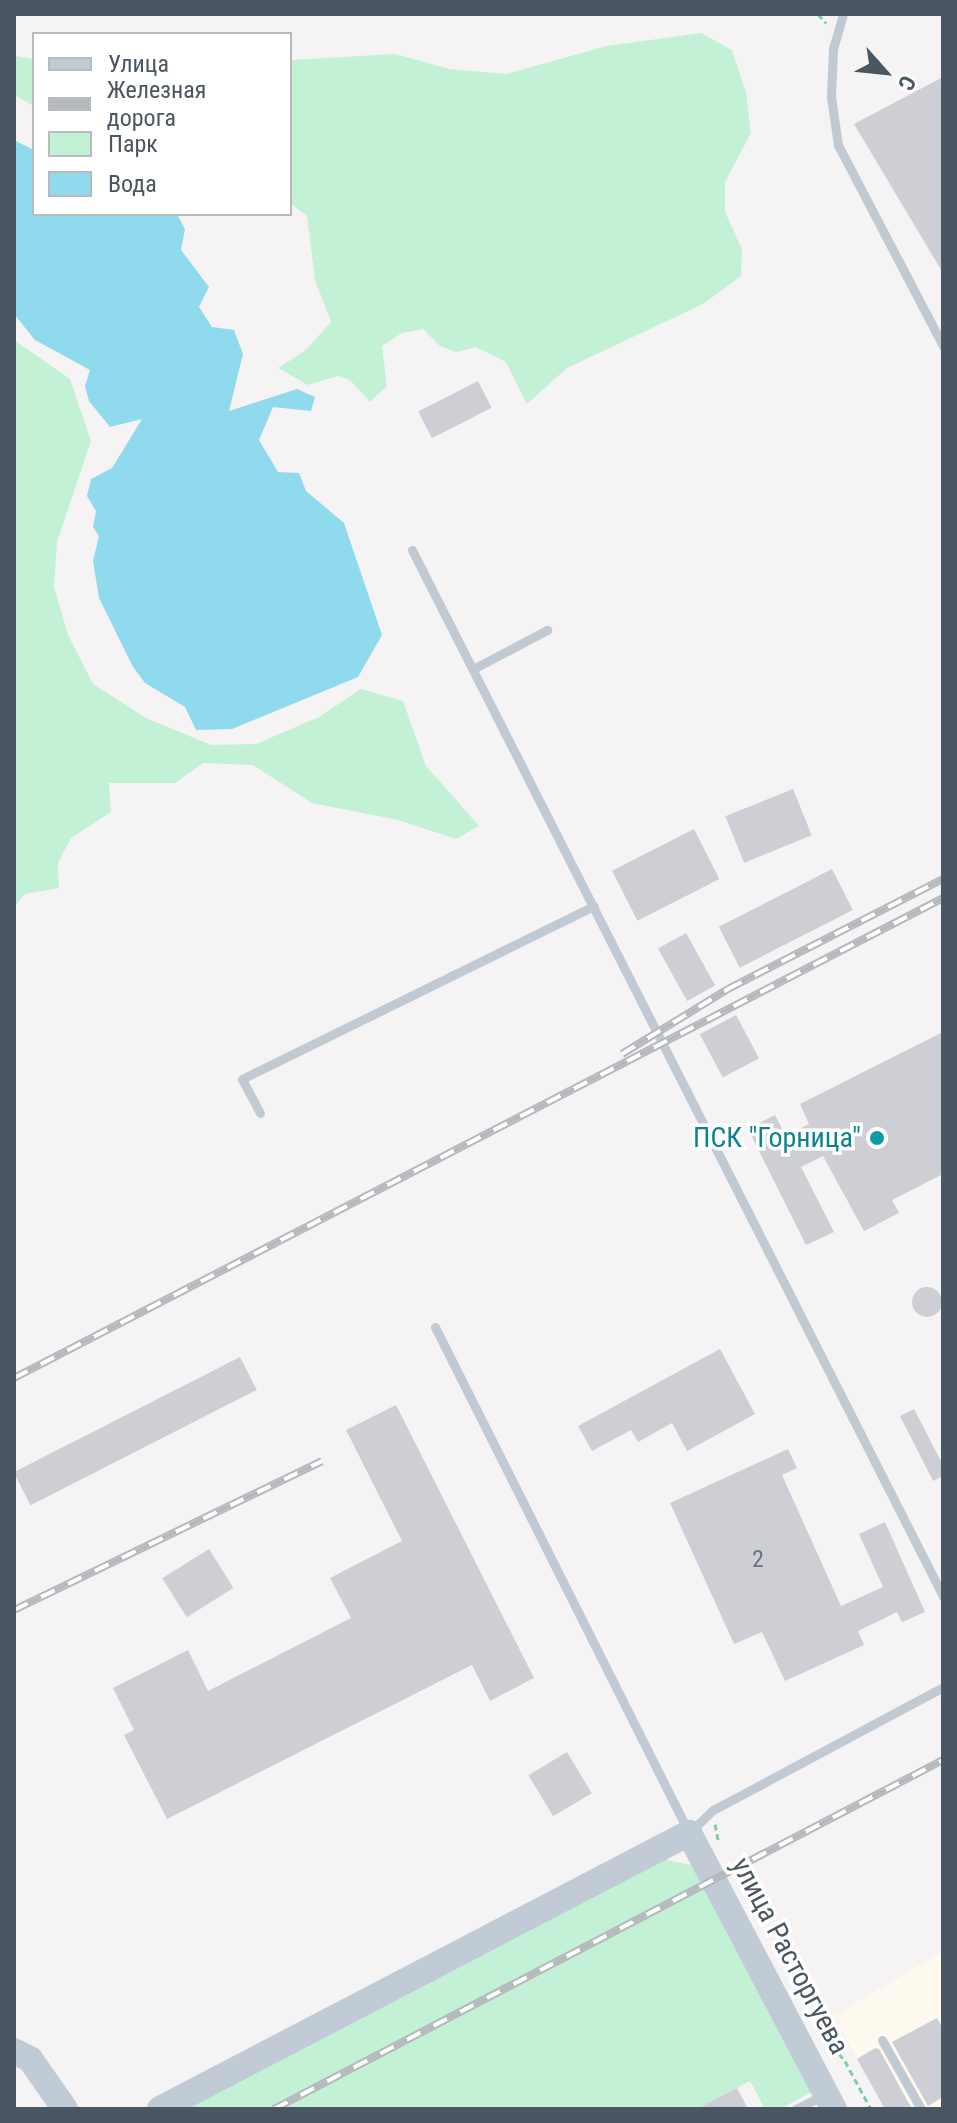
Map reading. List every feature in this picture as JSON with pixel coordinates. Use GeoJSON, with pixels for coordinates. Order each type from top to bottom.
{"type":"FeatureCollection","features":[{"type":"Feature","properties":{"kind":"street","name":"улица Расторгуева"},"geometry":{"type":"LineString","coordinates":[[689,1833],[830,2101]]}},
{"type":"Feature","properties":{"kind":"street"},"geometry":{"type":"LineString","coordinates":[[160,2109],[689,1833]]}},
{"type":"Feature","properties":{"kind":"street"},"geometry":{"type":"LineString","coordinates":[[14,2051],[30,2059],[65,2109]]}},
{"type":"Feature","properties":{"kind":"lane"},"geometry":{"type":"LineString","coordinates":[[843,14],[834,32],[831,85],[838,145],[943,346]]}},
{"type":"Feature","properties":{"kind":"lane"},"geometry":{"type":"LineString","coordinates":[[412,550],[943,1596]]}},
{"type":"Feature","properties":{"kind":"lane"},"geometry":{"type":"LineString","coordinates":[[473,669],[547,630]]}},
{"type":"Feature","properties":{"kind":"lane"},"geometry":{"type":"LineString","coordinates":[[260,1113],[242,1079],[594,906]]}},
{"type":"Feature","properties":{"kind":"lane"},"geometry":{"type":"LineString","coordinates":[[435,1327],[689,1833],[713,1810],[943,1687]]}},
{"type":"Feature","properties":{"kind":"lane"},"geometry":{"type":"LineString","coordinates":[[882,2040],[921,2109]]}},
{"type":"Feature","properties":{"kind":"lane"},"geometry":{"type":"LineString","coordinates":[[796,2109],[830,2101]]}},
{"type":"Feature","properties":{"kind":"path"},"geometry":{"type":"LineString","coordinates":[[713,1810],[721,1854]]}},
{"type":"Feature","properties":{"kind":"path"},"geometry":{"type":"LineString","coordinates":[[808,2013],[845,2061],[871,2109]]}},
{"type":"Feature","properties":{"kind":"shaded area"},"geometry":{"type":"Polygon","coordinates":[[[943,1951],[943,2109],[885,2109],[834,2016],[943,1951]]]}},
{"type":"Feature","properties":{"kind":"green space"},"geometry":{"type":"Polygon","coordinates":[[[701,33],[732,50],[746,92],[751,133],[725,182],[725,212],[742,249],[741,276],[703,304],[567,368],[527,404],[506,362],[476,347],[456,352],[440,346],[423,329],[402,333],[382,346],[387,386],[370,402],[350,380],[338,376],[308,385],[278,368],[306,350],[331,322],[315,280],[307,216],[292,205],[292,60],[395,54],[450,69],[506,74],[607,46],[701,33]]]}},
{"type":"Feature","properties":{"kind":"green space"},"geometry":{"type":"Polygon","coordinates":[[[14,56],[32,59],[32,105],[14,95],[14,56]]]}},
{"type":"Feature","properties":{"kind":"green space"},"geometry":{"type":"Polygon","coordinates":[[[14,340],[70,379],[91,441],[57,542],[54,587],[68,635],[93,684],[146,718],[211,745],[256,744],[319,717],[361,689],[403,701],[426,766],[479,826],[456,839],[398,820],[312,803],[253,765],[203,763],[175,783],[109,783],[111,812],[71,838],[58,863],[59,888],[25,894],[14,907],[14,340]]]}},
{"type":"Feature","properties":{"kind":"green space"},"geometry":{"type":"Polygon","coordinates":[[[662,1859],[691,1865],[702,1876],[814,2091],[780,2109],[765,2109],[750,2081],[697,2109],[181,2109],[662,1859]]]}},
{"type":"Feature","properties":{"kind":"water"},"geometry":{"type":"Polygon","coordinates":[[[14,140],[32,149],[32,216],[178,216],[185,229],[181,250],[209,287],[199,307],[212,327],[234,330],[243,354],[229,411],[297,389],[315,397],[311,411],[273,407],[259,440],[278,472],[299,473],[306,491],[344,523],[382,635],[358,677],[232,729],[196,730],[185,707],[145,683],[133,667],[99,598],[93,561],[99,536],[93,527],[96,511],[87,496],[91,479],[112,468],[142,419],[110,427],[89,401],[85,386],[90,370],[35,340],[14,314],[14,140]]]}},
{"type":"Feature","properties":{"kind":"building"},"geometry":{"type":"Polygon","coordinates":[[[943,77],[943,273],[854,124],[943,77]]]}},
{"type":"Feature","properties":{"kind":"building"},"geometry":{"type":"Polygon","coordinates":[[[478,381],[492,408],[432,438],[418,411],[478,381]]]}},
{"type":"Feature","properties":{"kind":"building"},"geometry":{"type":"Polygon","coordinates":[[[793,789],[812,835],[744,863],[725,816],[793,789]]]}},
{"type":"Feature","properties":{"kind":"building"},"geometry":{"type":"Polygon","coordinates":[[[694,829],[719,879],[637,921],[612,871],[694,829]]]}},
{"type":"Feature","properties":{"kind":"building"},"geometry":{"type":"Polygon","coordinates":[[[832,869],[853,910],[740,968],[719,927],[832,869]]]}},
{"type":"Feature","properties":{"kind":"building"},"geometry":{"type":"Polygon","coordinates":[[[686,933],[715,985],[687,1001],[658,949],[686,933]]]}},
{"type":"Feature","properties":{"kind":"building"},"geometry":{"type":"Polygon","coordinates":[[[736,1015],[759,1058],[723,1078],[700,1034],[736,1015]]]}},
{"type":"Feature","properties":{"kind":"building","name":"ПСК \"Горница\""},"geometry":{"type":"Polygon","coordinates":[[[943,1032],[943,1174],[892,1200],[899,1213],[864,1231],[823,1156],[801,1167],[834,1232],[806,1245],[748,1129],[775,1115],[786,1136],[809,1124],[800,1104],[943,1032]]]}},
{"type":"Feature","properties":{"kind":"building"},"geometry":{"type":"Polygon","coordinates":[[[927,1287],[938,1291],[942,1302],[938,1313],[927,1317],[916,1313],[912,1302],[916,1291],[927,1287]]]}},
{"type":"Feature","properties":{"kind":"building"},"geometry":{"type":"Polygon","coordinates":[[[720,1349],[755,1414],[687,1451],[672,1423],[638,1442],[631,1430],[592,1451],[578,1426],[720,1349]]]}},
{"type":"Feature","properties":{"kind":"building"},"geometry":{"type":"Polygon","coordinates":[[[240,1357],[257,1390],[30,1505],[14,1472],[240,1357]]]}},
{"type":"Feature","properties":{"kind":"building"},"geometry":{"type":"Polygon","coordinates":[[[396,1405],[534,1678],[490,1701],[472,1665],[167,1819],[124,1735],[134,1730],[113,1688],[188,1650],[208,1691],[351,1618],[330,1578],[402,1541],[346,1430],[396,1405]]]}},
{"type":"Feature","properties":{"kind":"building"},"geometry":{"type":"Polygon","coordinates":[[[914,1409],[943,1465],[943,1476],[933,1481],[900,1416],[914,1409]]]}},
{"type":"Feature","properties":{"kind":"building"},"geometry":{"type":"Polygon","coordinates":[[[788,1449],[797,1468],[782,1475],[841,1606],[883,1587],[859,1534],[885,1522],[925,1612],[902,1622],[897,1612],[858,1631],[864,1645],[785,1681],[762,1632],[734,1644],[670,1503],[788,1449]]]}},
{"type":"Feature","properties":{"kind":"building"},"geometry":{"type":"Polygon","coordinates":[[[209,1549],[233,1588],[187,1617],[162,1578],[209,1549]]]}},
{"type":"Feature","properties":{"kind":"building"},"geometry":{"type":"Polygon","coordinates":[[[567,1752],[592,1793],[553,1816],[528,1775],[567,1752]]]}},
{"type":"Feature","properties":{"kind":"building"},"geometry":{"type":"Polygon","coordinates":[[[937,2018],[943,2028],[943,2097],[928,2106],[892,2042],[937,2018]]]}},
{"type":"Feature","properties":{"kind":"building"},"geometry":{"type":"Polygon","coordinates":[[[875,2048],[879,2049],[912,2109],[885,2109],[857,2059],[875,2048]]]}},
{"type":"Feature","properties":{"kind":"building"},"geometry":{"type":"Polygon","coordinates":[[[737,2088],[748,2109],[697,2109],[737,2088]]]}},
{"type":"Feature","properties":{"kind":"railway"},"geometry":{"type":"LineString","coordinates":[[622,1054],[728,989],[943,879]]}},
{"type":"Feature","properties":{"kind":"railway"},"geometry":{"type":"LineString","coordinates":[[14,1378],[943,898]]}},
{"type":"Feature","properties":{"kind":"railway"},"geometry":{"type":"LineString","coordinates":[[14,1610],[322,1461]]}},
{"type":"Feature","properties":{"kind":"railway"},"geometry":{"type":"LineString","coordinates":[[274,2109],[943,1760]]}},
{"type":"Feature","properties":{"kind":"place","name":"ПСК \"Горница\""},"geometry":{"type":"Point","coordinates":[877,1138]}}]}
